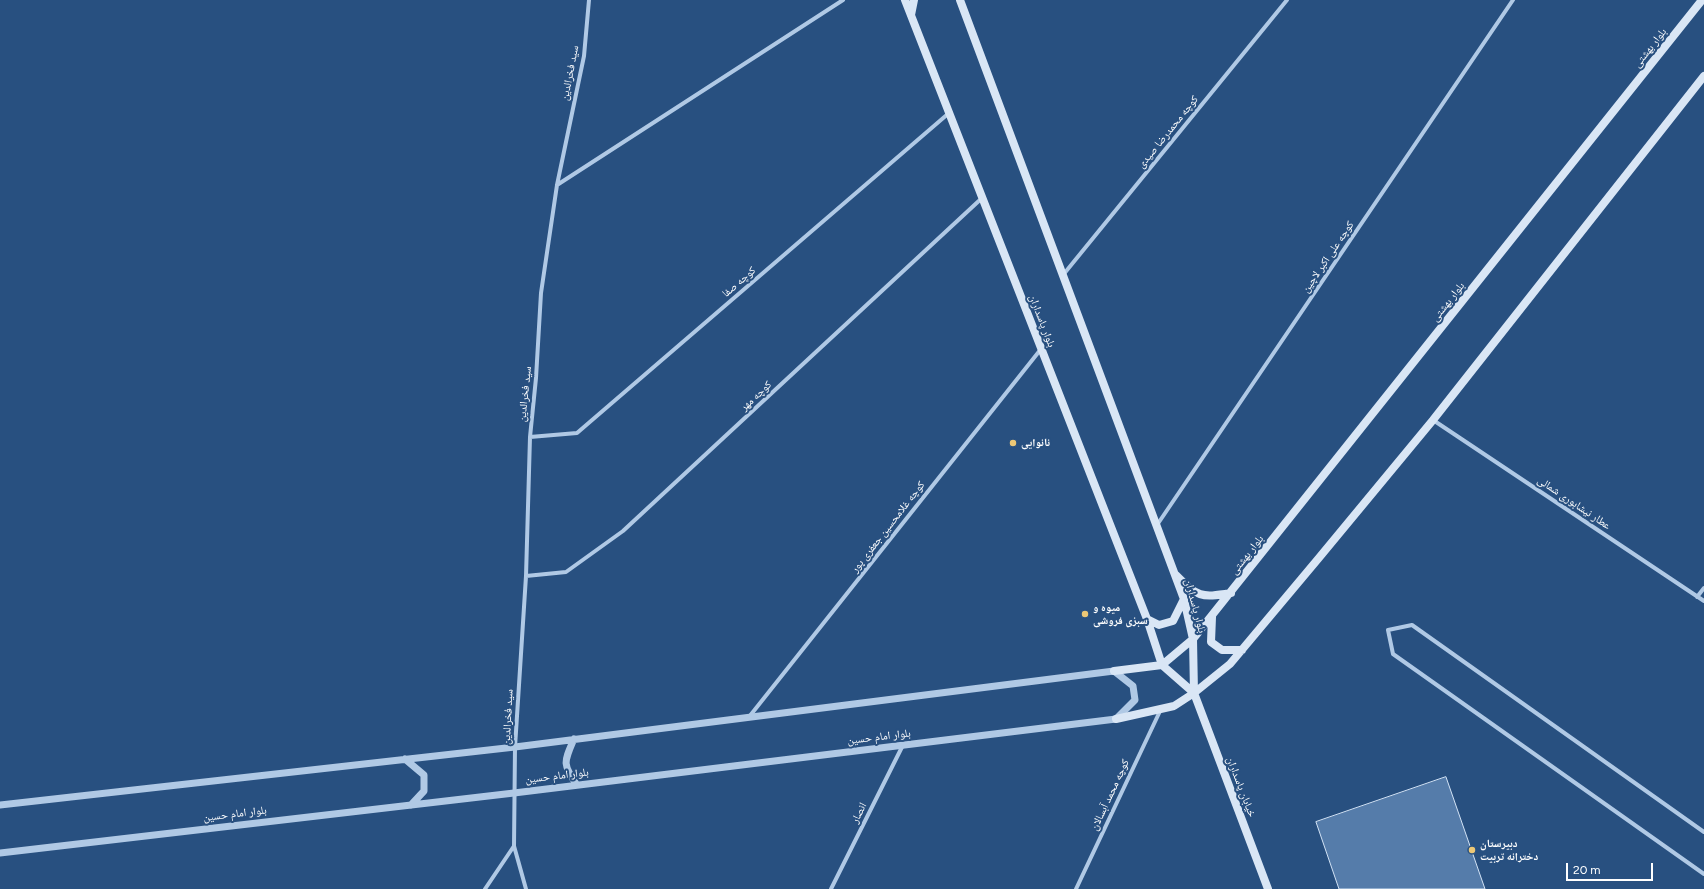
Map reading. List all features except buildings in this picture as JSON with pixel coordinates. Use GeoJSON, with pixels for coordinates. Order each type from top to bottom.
{"type":"FeatureCollection","features":[{"type":"Feature","properties":{"kind":"main road","name":"بلوار پاسداران"},"geometry":{"type":"LineString","coordinates":[[905,0],[1147,619],[1162,665]]}},
{"type":"Feature","properties":{"kind":"main road"},"geometry":{"type":"LineString","coordinates":[[911,16],[914,0]]}},
{"type":"Feature","properties":{"kind":"main road","name":"بلوار پاسداران"},"geometry":{"type":"LineString","coordinates":[[960,0],[1184,599],[1193,639],[1194,693]]}},
{"type":"Feature","properties":{"kind":"main road","name":"بلوار بهشتی"},"geometry":{"type":"LineString","coordinates":[[1162,665],[1193,639],[1212,617],[1702,0]]}},
{"type":"Feature","properties":{"kind":"main road"},"geometry":{"type":"LineString","coordinates":[[1116,719],[1174,706],[1194,693],[1230,664],[1433,420],[1704,76]]}},
{"type":"Feature","properties":{"kind":"main road"},"geometry":{"type":"LineString","coordinates":[[1174,572],[1192,591],[1209,597],[1231,593]]}},
{"type":"Feature","properties":{"kind":"main road"},"geometry":{"type":"LineString","coordinates":[[1147,619],[1159,626],[1173,621],[1184,599]]}},
{"type":"Feature","properties":{"kind":"main road"},"geometry":{"type":"LineString","coordinates":[[1212,617],[1211,642],[1222,650],[1242,650]]}},
{"type":"Feature","properties":{"kind":"main road"},"geometry":{"type":"LineString","coordinates":[[1114,671],[1162,665],[1194,693]]}},
{"type":"Feature","properties":{"kind":"main road","name":"خیابان پاسداران"},"geometry":{"type":"LineString","coordinates":[[1194,693],[1268,889]]}},
{"type":"Feature","properties":{"kind":"street","name":"سید فخرالدین"},"geometry":{"type":"LineString","coordinates":[[526,889],[514,846],[514,793],[515,747],[526,576],[530,437],[536,378],[541,292],[556,186],[584,56],[590,0]]}},
{"type":"Feature","properties":{"kind":"street"},"geometry":{"type":"LineString","coordinates":[[556,186],[843,0]]}},
{"type":"Feature","properties":{"kind":"street","name":"کوچه محمدرضا صیدی"},"geometry":{"type":"LineString","coordinates":[[1063,276],[1287,0]]}},
{"type":"Feature","properties":{"kind":"street","name":"کوچه علی اکبر لاچین"},"geometry":{"type":"LineString","coordinates":[[1157,525],[1513,0]]}},
{"type":"Feature","properties":{"kind":"street","name":"کوچه صفا"},"geometry":{"type":"LineString","coordinates":[[530,437],[577,433],[949,113]]}},
{"type":"Feature","properties":{"kind":"street","name":"کوچه مهر"},"geometry":{"type":"LineString","coordinates":[[526,576],[566,572],[623,531],[982,198]]}},
{"type":"Feature","properties":{"kind":"street","name":"کوچه غلامحسین جعفری پور"},"geometry":{"type":"LineString","coordinates":[[749,717],[1041,349]]}},
{"type":"Feature","properties":{"kind":"street","name":"عطار نیشابوری شمالی"},"geometry":{"type":"LineString","coordinates":[[1433,420],[1704,601]]}},
{"type":"Feature","properties":{"kind":"street"},"geometry":{"type":"LineString","coordinates":[[1697,597],[1704,588]]}},
{"type":"Feature","properties":{"kind":"street"},"geometry":{"type":"LineString","coordinates":[[1704,832],[1412,625],[1388,630],[1393,654],[1704,874]]}},
{"type":"Feature","properties":{"kind":"street"},"geometry":{"type":"LineString","coordinates":[[0,805],[515,747],[1114,671],[1133,686],[1135,700],[1116,719]]}},
{"type":"Feature","properties":{"kind":"street","name":"کوچه محمد آبسالان"},"geometry":{"type":"LineString","coordinates":[[1076,889],[1161,709]]}},
{"type":"Feature","properties":{"kind":"street","name":"بلوار امام حسین"},"geometry":{"type":"LineString","coordinates":[[0,853],[514,793],[1116,719]]}},
{"type":"Feature","properties":{"kind":"street"},"geometry":{"type":"LineString","coordinates":[[574,739],[566,757],[566,770],[577,785]]}},
{"type":"Feature","properties":{"kind":"street","name":"انصار"},"geometry":{"type":"LineString","coordinates":[[830,889],[903,745]]}},
{"type":"Feature","properties":{"kind":"street"},"geometry":{"type":"LineString","coordinates":[[405,759],[424,775],[424,790],[410,805]]}},
{"type":"Feature","properties":{"kind":"street"},"geometry":{"type":"LineString","coordinates":[[485,889],[514,846]]}},
{"type":"Feature","properties":{"kind":"place","name":"نانوایی"},"geometry":{"type":"Point","coordinates":[1013,443]}},
{"type":"Feature","properties":{"kind":"place","name":"میوه و سبزی فروشی"},"geometry":{"type":"Point","coordinates":[1085,614]}},
{"type":"Feature","properties":{"kind":"place","name":"دبیرستان دخترانه تربیت"},"geometry":{"type":"Point","coordinates":[1472,850]}}]}
